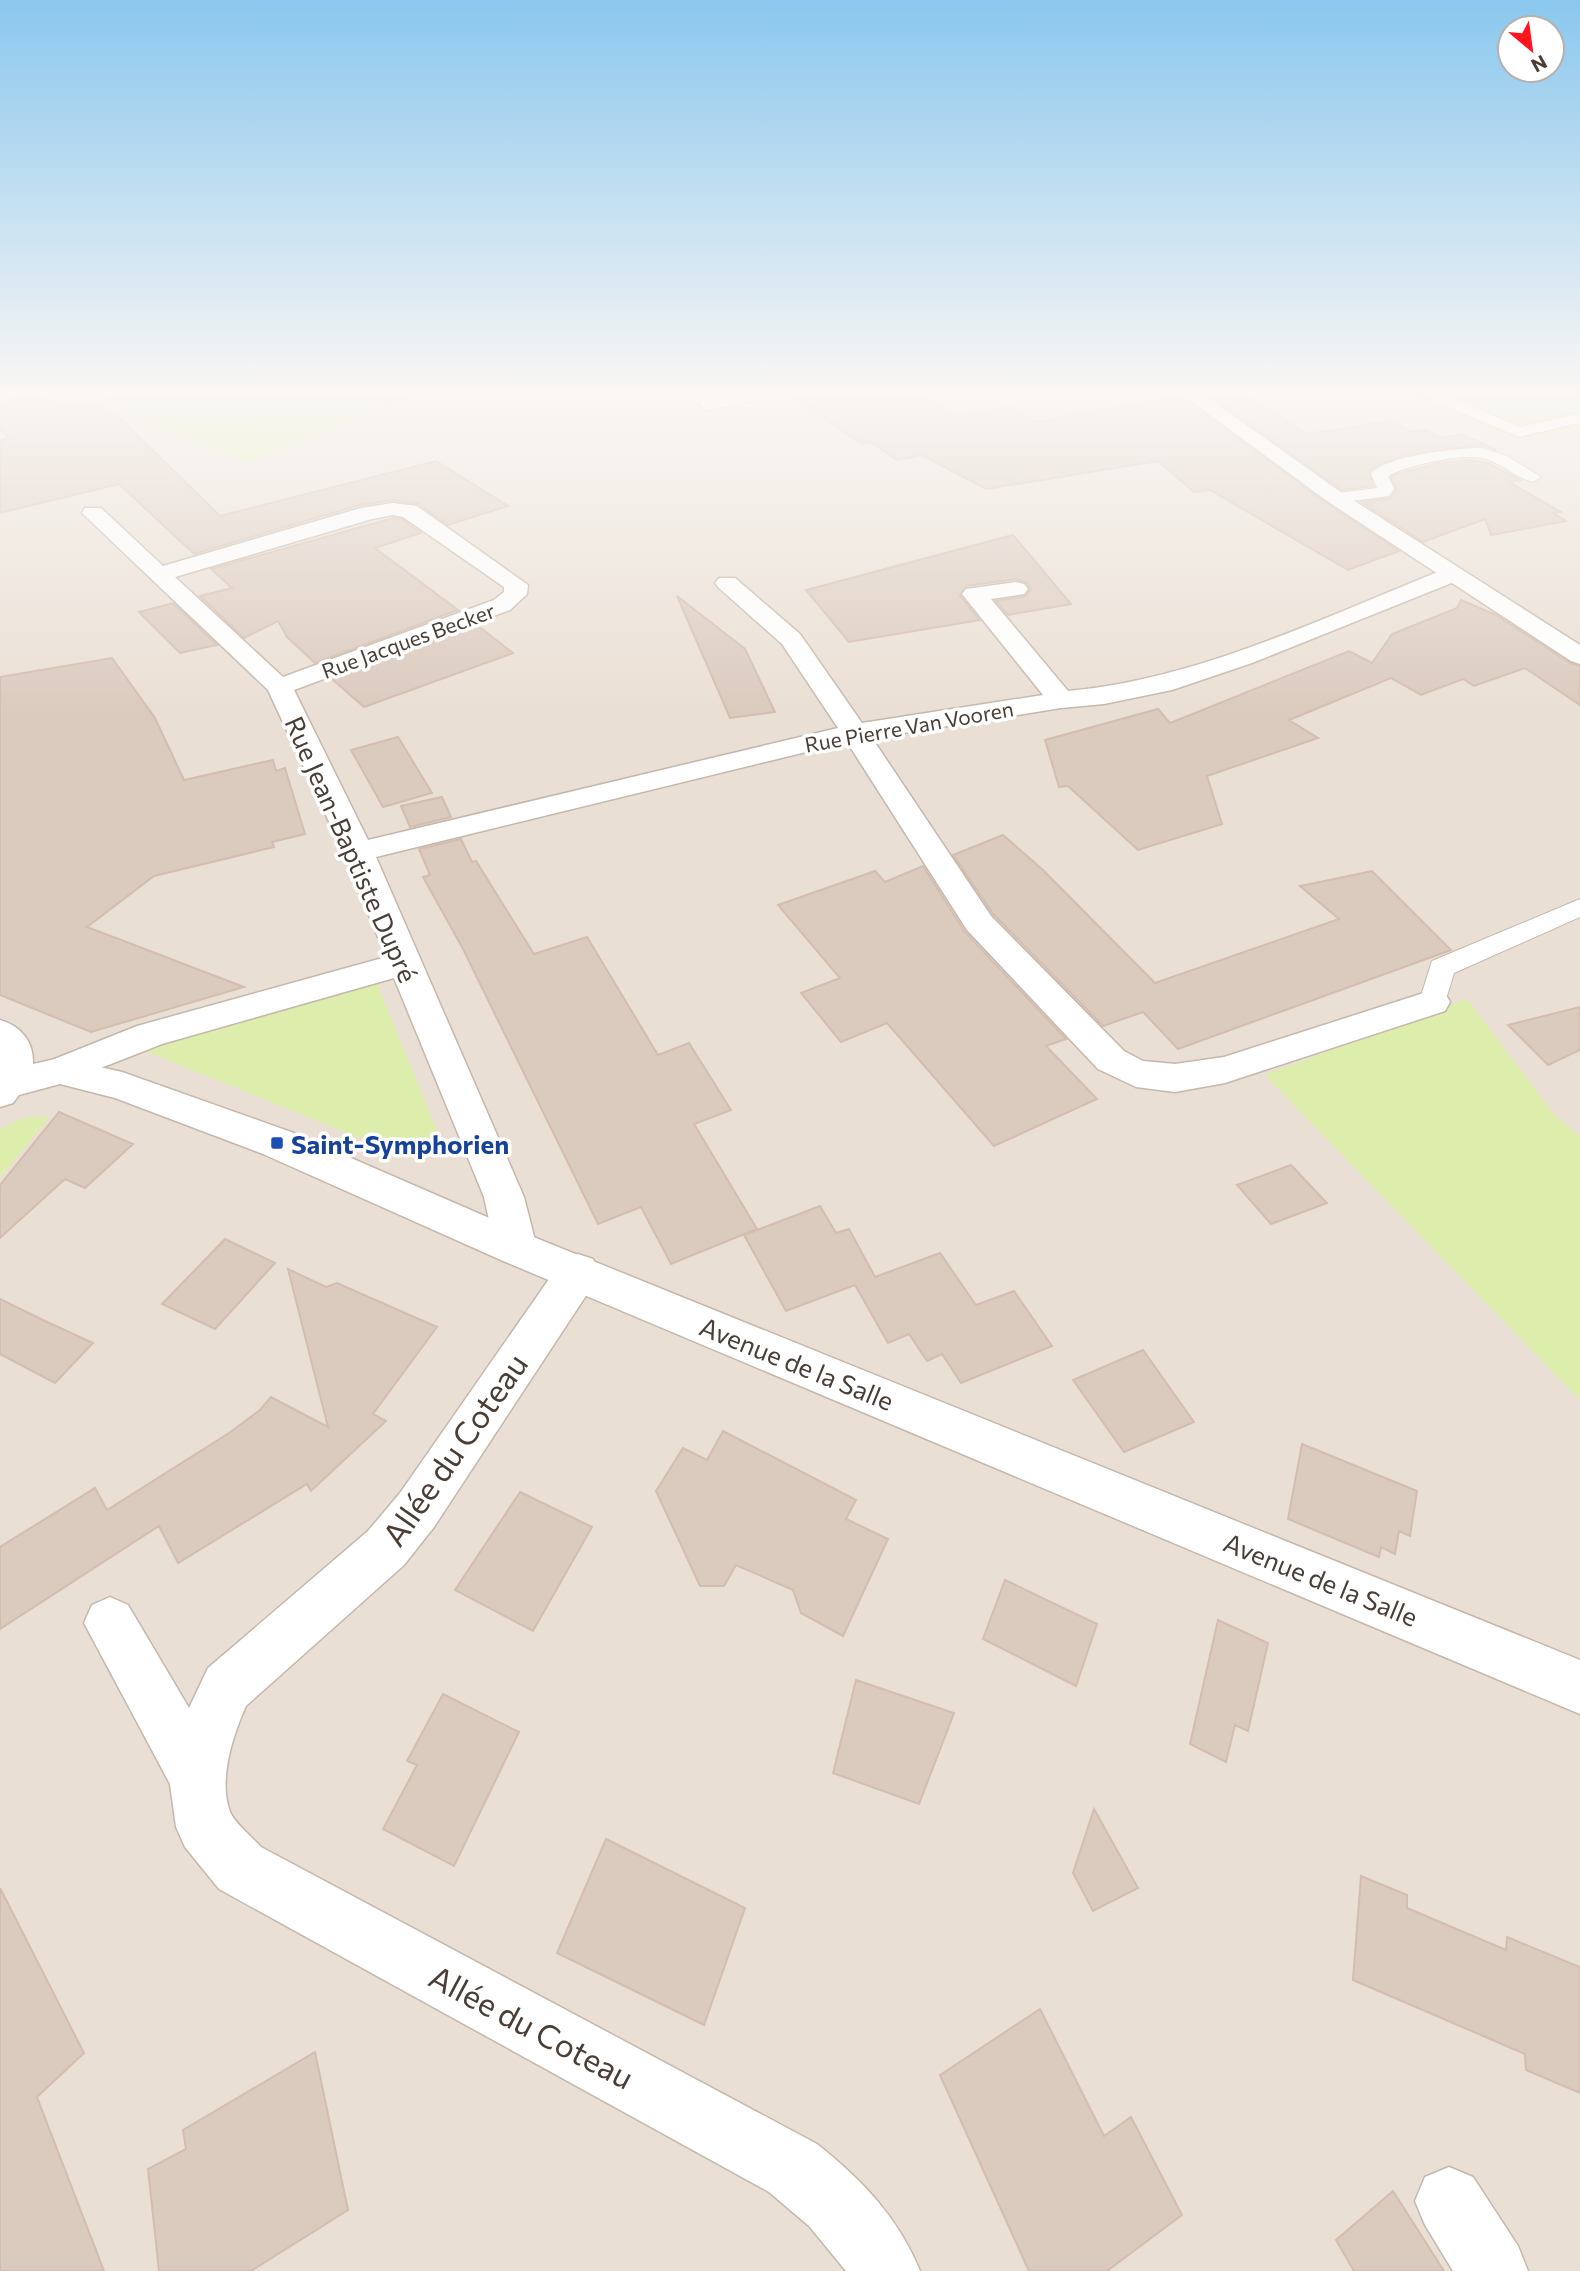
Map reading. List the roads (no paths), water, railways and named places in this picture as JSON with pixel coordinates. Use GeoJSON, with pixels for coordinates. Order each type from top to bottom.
{"type":"FeatureCollection","features":[{"type":"Feature","properties":{"kind":"street"},"geometry":{"type":"LineString","coordinates":[[1341,501],[1451,575],[1580,656]]}},
{"type":"Feature","properties":{"kind":"street","name":"Rue Jacques Becker"},"geometry":{"type":"LineString","coordinates":[[159,575],[369,513],[393,509],[409,511],[516,585],[515,594],[502,605],[279,687]]}},
{"type":"Feature","properties":{"kind":"street","name":"Rue Jean-Baptiste Dupré"},"geometry":{"type":"LineString","coordinates":[[93,513],[279,687],[358,852],[504,1197],[516,1248]]}},
{"type":"Feature","properties":{"kind":"street","name":"Rue Pierre Van Vooren"},"geometry":{"type":"LineString","coordinates":[[358,852],[852,733],[1061,700],[1104,696],[1163,684],[1243,658],[1451,575]]}},
{"type":"Feature","properties":{"kind":"street"},"geometry":{"type":"LineString","coordinates":[[727,583],[791,639],[852,733],[922,832],[979,923],[1111,1060],[1136,1074],[1175,1079],[1225,1070],[1433,1002]]}},
{"type":"Feature","properties":{"kind":"street"},"geometry":{"type":"LineString","coordinates":[[1016,589],[974,594],[1061,700]]}},
{"type":"Feature","properties":{"kind":"street"},"geometry":{"type":"LineString","coordinates":[[60,1070],[150,1035],[405,964]]}},
{"type":"Feature","properties":{"kind":"street"},"geometry":{"type":"LineString","coordinates":[[0,1033],[7,1037],[16,1050],[16,1066],[4,1089]]}},
{"type":"Feature","properties":{"kind":"street","name":"Avenue de la Salle"},"geometry":{"type":"LineString","coordinates":[[4,1089],[60,1070],[122,1086],[277,1143],[516,1248],[1580,1687]]}},
{"type":"Feature","properties":{"kind":"street","name":"Allée du Coteau"},"geometry":{"type":"LineString","coordinates":[[197,1777],[207,1730],[228,1687],[262,1654],[386,1548],[416,1510],[578,1272]]}},
{"type":"Feature","properties":{"kind":"street","name":"Allée du Coteau"},"geometry":{"type":"LineString","coordinates":[[110,1623],[197,1777],[205,1828],[240,1868],[793,2168],[834,2200],[873,2247],[885,2271]]}},
{"type":"Feature","properties":{"kind":"street"},"geometry":{"type":"LineString","coordinates":[[1449,2201],[1493,2271]]}},
{"type":"Feature","properties":{"kind":"lane"},"geometry":{"type":"LineString","coordinates":[[1433,1002],[1442,968],[1580,907]]}},
{"type":"Feature","properties":{"kind":"place","name":"Saint-Symphorien"},"geometry":{"type":"Point","coordinates":[277,1143]}}]}
